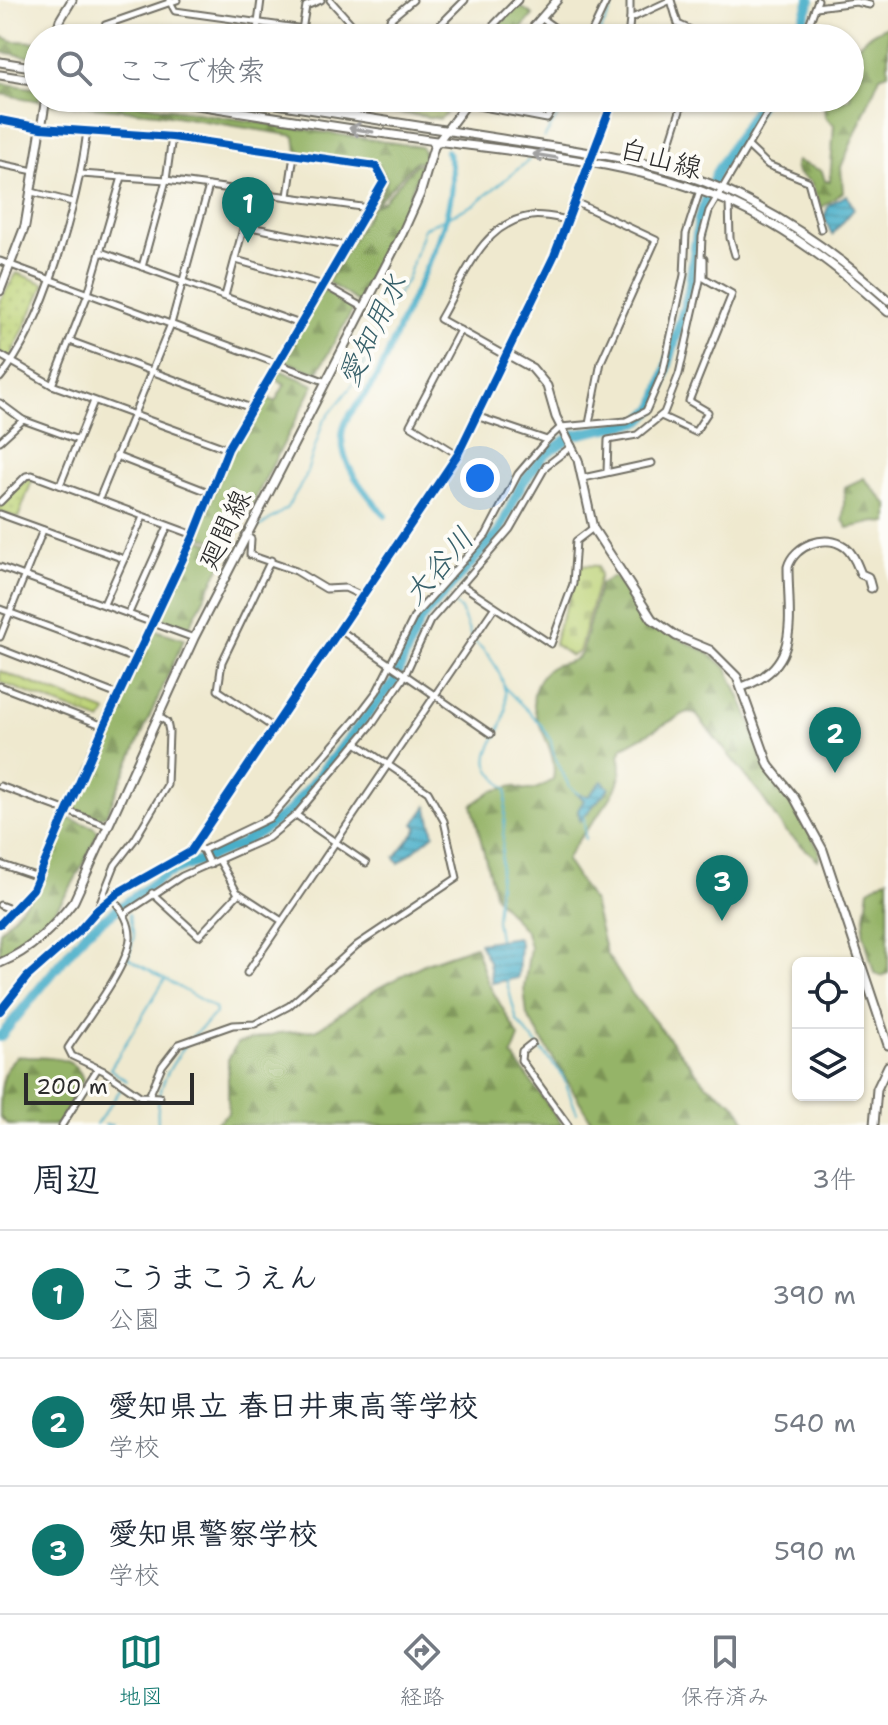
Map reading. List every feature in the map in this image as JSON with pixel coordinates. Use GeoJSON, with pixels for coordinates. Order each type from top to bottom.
{"type":"FeatureCollection","features":[{"type":"Feature","properties":{"kind":"street"},"geometry":{"type":"LineString","coordinates":[[59,24],[72,0]]}},
{"type":"Feature","properties":{"kind":"street"},"geometry":{"type":"LineString","coordinates":[[258,23],[261,0]]}},
{"type":"Feature","properties":{"kind":"street"},"geometry":{"type":"LineString","coordinates":[[303,24],[306,6],[321,0]]}},
{"type":"Feature","properties":{"kind":"street"},"geometry":{"type":"LineString","coordinates":[[330,0],[351,24]]}},
{"type":"Feature","properties":{"kind":"street"},"geometry":{"type":"LineString","coordinates":[[394,24],[390,19],[413,0]]}},
{"type":"Feature","properties":{"kind":"street"},"geometry":{"type":"LineString","coordinates":[[441,24],[465,0]]}},
{"type":"Feature","properties":{"kind":"street"},"geometry":{"type":"LineString","coordinates":[[536,24],[557,0]]}},
{"type":"Feature","properties":{"kind":"street"},"geometry":{"type":"LineString","coordinates":[[596,24],[607,0]]}},
{"type":"Feature","properties":{"kind":"street"},"geometry":{"type":"LineString","coordinates":[[629,24],[630,0]]}},
{"type":"Feature","properties":{"kind":"street"},"geometry":{"type":"LineString","coordinates":[[630,19],[671,0],[678,24]]}},
{"type":"Feature","properties":{"kind":"street"},"geometry":{"type":"LineString","coordinates":[[108,24],[172,1],[175,11],[264,24]]}},
{"type":"Feature","properties":{"kind":"street"},"geometry":{"type":"LineString","coordinates":[[495,24],[517,1]]}},
{"type":"Feature","properties":{"kind":"street"},"geometry":{"type":"LineString","coordinates":[[810,24],[817,3],[856,2],[870,5]]}},
{"type":"Feature","properties":{"kind":"street"},"geometry":{"type":"LineString","coordinates":[[541,18],[549,24]]}},
{"type":"Feature","properties":{"kind":"street"},"geometry":{"type":"LineString","coordinates":[[0,62],[24,66]]}},
{"type":"Feature","properties":{"kind":"street"},"geometry":{"type":"LineString","coordinates":[[0,75],[24,79]]}},
{"type":"Feature","properties":{"kind":"street"},"geometry":{"type":"LineString","coordinates":[[0,291],[12,266],[32,192],[44,112]]}},
{"type":"Feature","properties":{"kind":"street","name":"白山線"},"geometry":{"type":"LineString","coordinates":[[247,112],[590,163],[651,175],[729,202],[798,239],[888,312]]}},
{"type":"Feature","properties":{"kind":"street","name":"白山線"},"geometry":{"type":"LineString","coordinates":[[328,112],[593,153],[662,168],[707,183],[780,218],[828,250],[888,300]]}},
{"type":"Feature","properties":{"kind":"street","name":"廻間線"},"geometry":{"type":"LineString","coordinates":[[0,963],[31,946],[74,901],[194,638],[402,234],[438,140],[460,112]]}},
{"type":"Feature","properties":{"kind":"street"},"geometry":{"type":"LineString","coordinates":[[517,112],[547,119],[552,112]]}},
{"type":"Feature","properties":{"kind":"street"},"geometry":{"type":"LineString","coordinates":[[97,910],[195,846],[458,454],[479,417],[505,354],[545,276],[609,112]]}},
{"type":"Feature","properties":{"kind":"street"},"geometry":{"type":"LineString","coordinates":[[662,168],[680,112]]}},
{"type":"Feature","properties":{"kind":"street"},"geometry":{"type":"LineString","coordinates":[[607,472],[608,440],[637,435],[661,416],[679,374],[700,281],[701,250],[709,211],[768,112]]}},
{"type":"Feature","properties":{"kind":"street"},"geometry":{"type":"LineString","coordinates":[[0,120],[41,128],[172,137],[376,166],[384,181],[228,449],[194,535],[104,726],[33,889],[0,924]]}},
{"type":"Feature","properties":{"kind":"street"},"geometry":{"type":"LineString","coordinates":[[0,378],[13,362],[49,280],[81,174],[87,131]]}},
{"type":"Feature","properties":{"kind":"street"},"geometry":{"type":"LineString","coordinates":[[142,267],[166,180],[172,137]]}},
{"type":"Feature","properties":{"kind":"street"},"geometry":{"type":"LineString","coordinates":[[749,147],[768,165],[808,181],[821,229]]}},
{"type":"Feature","properties":{"kind":"street"},"geometry":{"type":"LineString","coordinates":[[288,196],[294,155]]}},
{"type":"Feature","properties":{"kind":"street"},"geometry":{"type":"LineString","coordinates":[[0,164],[34,171]]}},
{"type":"Feature","properties":{"kind":"street"},"geometry":{"type":"LineString","coordinates":[[81,174],[166,180],[369,208]]}},
{"type":"Feature","properties":{"kind":"street"},"geometry":{"type":"LineString","coordinates":[[52,385],[88,294],[122,177]]}},
{"type":"Feature","properties":{"kind":"street"},"geometry":{"type":"LineString","coordinates":[[99,499],[171,324],[209,186]]}},
{"type":"Feature","properties":{"kind":"street"},"geometry":{"type":"LineString","coordinates":[[203,850],[250,830],[281,808],[366,707],[415,615],[486,535],[518,474],[547,440],[561,427],[636,418],[653,399],[684,275],[686,234],[701,191]]}},
{"type":"Feature","properties":{"kind":"street"},"geometry":{"type":"LineString","coordinates":[[32,192],[72,202]]}},
{"type":"Feature","properties":{"kind":"street"},"geometry":{"type":"LineString","coordinates":[[225,296],[253,192]]}},
{"type":"Feature","properties":{"kind":"street"},"geometry":{"type":"LineString","coordinates":[[575,202],[656,240],[601,362],[589,424]]}},
{"type":"Feature","properties":{"kind":"street"},"geometry":{"type":"LineString","coordinates":[[729,202],[730,238],[735,255]]}},
{"type":"Feature","properties":{"kind":"street"},"geometry":{"type":"LineString","coordinates":[[568,220],[529,216],[492,233],[477,249],[440,319],[540,375],[583,478],[593,528],[652,619],[726,662],[742,687],[769,766],[794,797],[823,850],[888,1045]]}},
{"type":"Feature","properties":{"kind":"street"},"geometry":{"type":"LineString","coordinates":[[245,226],[346,246]]}},
{"type":"Feature","properties":{"kind":"street"},"geometry":{"type":"LineString","coordinates":[[661,416],[695,432],[708,412],[689,401],[732,294],[704,278],[701,250]]}},
{"type":"Feature","properties":{"kind":"street"},"geometry":{"type":"LineString","coordinates":[[101,252],[300,324]]}},
{"type":"Feature","properties":{"kind":"street"},"geometry":{"type":"LineString","coordinates":[[236,260],[324,285],[363,307]]}},
{"type":"Feature","properties":{"kind":"street"},"geometry":{"type":"LineString","coordinates":[[0,261],[324,381]]}},
{"type":"Feature","properties":{"kind":"street"},"geometry":{"type":"LineString","coordinates":[[458,454],[410,425],[460,330]]}},
{"type":"Feature","properties":{"kind":"street"},"geometry":{"type":"LineString","coordinates":[[70,341],[251,408]]}},
{"type":"Feature","properties":{"kind":"street"},"geometry":{"type":"LineString","coordinates":[[0,355],[52,385],[228,449]]}},
{"type":"Feature","properties":{"kind":"street"},"geometry":{"type":"LineString","coordinates":[[60,485],[94,401]]}},
{"type":"Feature","properties":{"kind":"street"},"geometry":{"type":"LineString","coordinates":[[0,403],[23,420],[78,440]]}},
{"type":"Feature","properties":{"kind":"street"},"geometry":{"type":"LineString","coordinates":[[479,417],[547,440]]}},
{"type":"Feature","properties":{"kind":"street"},"geometry":{"type":"LineString","coordinates":[[0,441],[23,420]]}},
{"type":"Feature","properties":{"kind":"street"},"geometry":{"type":"LineString","coordinates":[[124,914],[152,893],[268,838],[296,815],[356,743],[405,675],[430,621],[510,529],[546,466],[571,444]]}},
{"type":"Feature","properties":{"kind":"street"},"geometry":{"type":"LineString","coordinates":[[116,456],[211,493]]}},
{"type":"Feature","properties":{"kind":"street"},"geometry":{"type":"LineString","coordinates":[[583,478],[652,463]]}},
{"type":"Feature","properties":{"kind":"street"},"geometry":{"type":"LineString","coordinates":[[0,502],[26,476],[32,475],[194,535]]}},
{"type":"Feature","properties":{"kind":"street"},"geometry":{"type":"LineString","coordinates":[[0,514],[124,559]]}},
{"type":"Feature","properties":{"kind":"street"},"geometry":{"type":"LineString","coordinates":[[104,604],[143,517]]}},
{"type":"Feature","properties":{"kind":"street"},"geometry":{"type":"LineString","coordinates":[[129,613],[168,526]]}},
{"type":"Feature","properties":{"kind":"street"},"geometry":{"type":"LineString","coordinates":[[462,585],[551,644],[573,584],[576,541],[593,528]]}},
{"type":"Feature","properties":{"kind":"street"},"geometry":{"type":"LineString","coordinates":[[0,637],[43,530]]}},
{"type":"Feature","properties":{"kind":"street"},"geometry":{"type":"LineString","coordinates":[[245,535],[251,539],[249,554],[271,560],[326,589],[345,588],[362,596]]}},
{"type":"Feature","properties":{"kind":"street"},"geometry":{"type":"LineString","coordinates":[[742,687],[772,673],[784,657],[788,639],[788,567],[791,556],[799,549],[826,541],[844,546],[852,553],[861,574],[868,577],[871,588]]}},
{"type":"Feature","properties":{"kind":"street"},"geometry":{"type":"LineString","coordinates":[[271,560],[222,662],[218,690],[274,728]]}},
{"type":"Feature","properties":{"kind":"street"},"geometry":{"type":"LineString","coordinates":[[0,567],[194,638]]}},
{"type":"Feature","properties":{"kind":"street"},"geometry":{"type":"LineString","coordinates":[[247,973],[494,608]]}},
{"type":"Feature","properties":{"kind":"street"},"geometry":{"type":"LineString","coordinates":[[0,609],[135,659]]}},
{"type":"Feature","properties":{"kind":"street"},"geometry":{"type":"LineString","coordinates":[[340,630],[491,734]]}},
{"type":"Feature","properties":{"kind":"street"},"geometry":{"type":"LineString","coordinates":[[0,649],[119,695]]}},
{"type":"Feature","properties":{"kind":"street"},"geometry":{"type":"LineString","coordinates":[[0,686],[104,726]]}},
{"type":"Feature","properties":{"kind":"street"},"geometry":{"type":"LineString","coordinates":[[0,1011],[27,977],[77,933],[97,910],[115,865],[135,839],[167,785],[169,732],[167,722],[157,715]]}},
{"type":"Feature","properties":{"kind":"street"},"geometry":{"type":"LineString","coordinates":[[114,901],[124,914],[130,936],[124,956],[68,1048],[72,1056],[98,1068],[140,1096],[155,1096],[162,1066],[179,1044],[233,1025],[255,1024],[289,1006],[357,945],[457,878],[444,821],[428,792],[356,743]]}},
{"type":"Feature","properties":{"kind":"street"},"geometry":{"type":"LineString","coordinates":[[0,786],[109,827]]}},
{"type":"Feature","properties":{"kind":"street"},"geometry":{"type":"LineString","coordinates":[[296,815],[366,863]]}},
{"type":"Feature","properties":{"kind":"street"},"geometry":{"type":"LineString","coordinates":[[195,846],[203,850],[210,865]]}},
{"type":"Feature","properties":{"kind":"street"},"geometry":{"type":"LineString","coordinates":[[219,860],[238,894],[282,921]]}},
{"type":"Feature","properties":{"kind":"street"},"geometry":{"type":"LineString","coordinates":[[0,864],[38,877]]}},
{"type":"Feature","properties":{"kind":"street"},"geometry":{"type":"LineString","coordinates":[[152,893],[199,936],[238,894]]}},
{"type":"Feature","properties":{"kind":"street"},"geometry":{"type":"LineString","coordinates":[[0,905],[13,910]]}},
{"type":"Feature","properties":{"kind":"street"},"geometry":{"type":"LineString","coordinates":[[532,1043],[522,1051],[521,1060],[568,1125]]}},
{"type":"Feature","properties":{"kind":"street"},"geometry":{"type":"LineString","coordinates":[[874,1125],[877,1089],[888,1066]]}},
{"type":"Feature","properties":{"kind":"street"},"geometry":{"type":"LineString","coordinates":[[62,1125],[98,1068]]}},
{"type":"Feature","properties":{"kind":"green space"},"geometry":{"type":"Polygon","coordinates":[[[518,5],[533,15],[525,24],[499,24],[518,5]]]}},
{"type":"Feature","properties":{"kind":"green space"},"geometry":{"type":"Polygon","coordinates":[[[888,26],[888,73],[880,76],[841,167],[843,192],[821,208],[811,182],[797,173],[795,166],[797,161],[822,171],[825,181],[830,181],[834,125],[825,117],[825,112],[864,112],[864,39],[888,26]]]}},
{"type":"Feature","properties":{"kind":"green space"},"geometry":{"type":"Polygon","coordinates":[[[0,36],[24,41],[24,56],[0,52],[0,36]]]}},
{"type":"Feature","properties":{"kind":"green space"},"geometry":{"type":"Polygon","coordinates":[[[0,83],[24,87],[24,98],[0,94],[0,83]]]}},
{"type":"Feature","properties":{"kind":"green space"},"geometry":{"type":"Polygon","coordinates":[[[146,112],[190,112],[421,147],[425,153],[422,162],[416,161],[375,204],[387,180],[379,165],[297,152],[295,136],[146,112]]]}},
{"type":"Feature","properties":{"kind":"green space"},"geometry":{"type":"Polygon","coordinates":[[[393,112],[447,112],[440,119],[393,112]]]}},
{"type":"Feature","properties":{"kind":"green space"},"geometry":{"type":"Polygon","coordinates":[[[400,112],[447,112],[441,118],[400,112]]]}},
{"type":"Feature","properties":{"kind":"green space"},"geometry":{"type":"Polygon","coordinates":[[[416,164],[421,165],[400,221],[358,302],[328,282],[372,207],[383,201],[416,164]]]}},
{"type":"Feature","properties":{"kind":"green space"},"geometry":{"type":"Polygon","coordinates":[[[17,273],[45,284],[10,358],[0,352],[0,300],[17,273]]]}},
{"type":"Feature","properties":{"kind":"green space"},"geometry":{"type":"Polygon","coordinates":[[[323,290],[355,306],[317,373],[282,360],[323,290]]]}},
{"type":"Feature","properties":{"kind":"green space"},"geometry":{"type":"Polygon","coordinates":[[[277,369],[314,385],[230,547],[197,535],[231,449],[262,395],[275,402],[285,384],[272,377],[277,369]]]}},
{"type":"Feature","properties":{"kind":"green space"},"geometry":{"type":"Polygon","coordinates":[[[28,478],[33,478],[18,518],[0,512],[0,504],[28,478]]]}},
{"type":"Feature","properties":{"kind":"green space"},"geometry":{"type":"Polygon","coordinates":[[[864,478],[888,505],[888,523],[876,522],[848,528],[843,520],[845,487],[864,478]]]}},
{"type":"Feature","properties":{"kind":"green space"},"geometry":{"type":"Polygon","coordinates":[[[196,538],[229,550],[188,629],[159,617],[196,538]]]}},
{"type":"Feature","properties":{"kind":"green space"},"geometry":{"type":"Polygon","coordinates":[[[577,565],[598,566],[600,575],[579,652],[571,656],[554,644],[577,565]]]}},
{"type":"Feature","properties":{"kind":"green space"},"geometry":{"type":"Polygon","coordinates":[[[614,576],[651,625],[707,652],[727,668],[751,722],[763,766],[786,793],[820,851],[818,860],[785,831],[758,791],[695,713],[687,712],[623,747],[619,755],[621,770],[618,784],[566,861],[593,902],[606,953],[633,995],[705,1083],[736,1105],[748,1125],[664,1125],[647,1117],[641,1125],[594,1125],[527,1015],[524,988],[530,947],[526,932],[495,896],[472,805],[492,791],[514,786],[524,790],[534,789],[553,779],[551,751],[535,712],[533,699],[536,686],[548,669],[572,661],[581,654],[600,584],[614,576]]]}},
{"type":"Feature","properties":{"kind":"green space"},"geometry":{"type":"Polygon","coordinates":[[[153,629],[184,639],[106,815],[98,818],[74,809],[153,629]]]}},
{"type":"Feature","properties":{"kind":"green space"},"geometry":{"type":"Polygon","coordinates":[[[0,671],[107,712],[101,721],[0,682],[0,671]]]}},
{"type":"Feature","properties":{"kind":"green space"},"geometry":{"type":"Polygon","coordinates":[[[68,818],[94,827],[98,832],[80,870],[48,918],[0,955],[0,931],[36,891],[68,818]]]}},
{"type":"Feature","properties":{"kind":"green space"},"geometry":{"type":"Polygon","coordinates":[[[888,878],[888,973],[882,976],[874,973],[863,931],[869,889],[888,878]]]}},
{"type":"Feature","properties":{"kind":"green space"},"geometry":{"type":"Polygon","coordinates":[[[475,946],[488,983],[519,1037],[512,1055],[562,1125],[214,1125],[228,1113],[228,1060],[237,1043],[279,1033],[316,1030],[378,988],[426,963],[475,946]]]}},
{"type":"Feature","properties":{"kind":"green space"},"geometry":{"type":"Polygon","coordinates":[[[17,1056],[65,1061],[79,1071],[83,1080],[58,1125],[8,1125],[0,1117],[4,1076],[17,1056]]]}},
{"type":"Feature","properties":{"kind":"water"},"geometry":{"type":"Polygon","coordinates":[[[847,195],[854,209],[832,235],[824,217],[829,205],[847,195]]]}},
{"type":"Feature","properties":{"kind":"water"},"geometry":{"type":"Polygon","coordinates":[[[602,781],[609,788],[580,821],[578,810],[584,800],[577,794],[589,796],[602,781]]]}},
{"type":"Feature","properties":{"kind":"water"},"geometry":{"type":"Polygon","coordinates":[[[427,806],[434,834],[399,863],[395,857],[418,828],[414,824],[427,806]]]}},
{"type":"Feature","properties":{"kind":"water"},"geometry":{"type":"Polygon","coordinates":[[[517,937],[520,943],[518,978],[492,983],[489,962],[479,943],[517,937]]]}},
{"type":"Feature","properties":{"kind":"waterway"},"geometry":{"type":"LineString","coordinates":[[604,24],[616,0]]}},
{"type":"Feature","properties":{"kind":"waterway","name":"大谷川"},"geometry":{"type":"LineString","coordinates":[[802,24],[810,0]]}},
{"type":"Feature","properties":{"kind":"waterway"},"geometry":{"type":"LineString","coordinates":[[544,138],[560,112]]}},
{"type":"Feature","properties":{"kind":"waterway","name":"大谷川"},"geometry":{"type":"LineString","coordinates":[[0,1037],[86,932],[166,874],[240,845],[289,812],[394,682],[419,622],[499,532],[521,485],[545,454],[574,435],[641,421],[656,406],[689,292],[699,219],[716,173],[754,112]]}},
{"type":"Feature","properties":{"kind":"waterway","name":"愛知用水"},"geometry":{"type":"LineString","coordinates":[[385,516],[351,470],[343,449],[343,430],[381,369],[440,236],[451,191],[452,170],[447,151]]}},
{"type":"Feature","properties":{"kind":"waterway"},"geometry":{"type":"LineString","coordinates":[[259,527],[286,509],[305,478],[323,422],[358,378],[389,308],[407,280],[424,228],[475,204],[529,160]]}},
{"type":"Feature","properties":{"kind":"waterway"},"geometry":{"type":"LineString","coordinates":[[451,601],[461,610],[471,637]]}},
{"type":"Feature","properties":{"kind":"waterway"},"geometry":{"type":"LineString","coordinates":[[475,642],[498,671],[503,682],[506,706],[487,761],[491,772],[507,790],[496,920],[499,938]]}},
{"type":"Feature","properties":{"kind":"waterway"},"geometry":{"type":"LineString","coordinates":[[504,687],[540,723],[551,741],[553,753],[569,786],[579,794]]}},
{"type":"Feature","properties":{"kind":"waterway"},"geometry":{"type":"LineString","coordinates":[[584,818],[585,839]]}},
{"type":"Feature","properties":{"kind":"waterway","name":"大谷川"},"geometry":{"type":"LineString","coordinates":[[126,901],[127,906]]}},
{"type":"Feature","properties":{"kind":"waterway"},"geometry":{"type":"LineString","coordinates":[[129,914],[134,936],[128,958],[215,1008],[216,1013],[191,1038]]}},
{"type":"Feature","properties":{"kind":"waterway"},"geometry":{"type":"LineString","coordinates":[[127,1081],[110,1069],[165,979]]}},
{"type":"Feature","properties":{"kind":"waterway"},"geometry":{"type":"LineString","coordinates":[[506,979],[517,1021],[562,1074],[577,1113]]}},
{"type":"Feature","properties":{"kind":"waterway"},"geometry":{"type":"LineString","coordinates":[[158,1125],[158,1101],[164,1081],[187,1043]]}},
{"type":"Feature","properties":{"kind":"waterway"},"geometry":{"type":"LineString","coordinates":[[96,1125],[121,1089]]}},
{"type":"Feature","properties":{"kind":"waterway"},"geometry":{"type":"LineString","coordinates":[[105,1125],[112,1125]]}},
{"type":"Feature","properties":{"kind":"cycle path"},"geometry":{"type":"LineString","coordinates":[[0,1011],[27,977],[77,933],[97,910],[119,892],[190,852],[458,454],[554,256],[609,112]]}},
{"type":"Feature","properties":{"kind":"cycle path"},"geometry":{"type":"LineString","coordinates":[[0,120],[41,128],[172,137],[376,166],[384,181],[228,449],[194,535],[104,726],[33,889],[0,924]]}},
{"type":"Feature","properties":{"kind":"place","name":"こうまこうえん"},"geometry":{"type":"Point","coordinates":[248,243]}},
{"type":"Feature","properties":{"kind":"place","name":"愛知県立 春日井東高等学校"},"geometry":{"type":"Point","coordinates":[835,773]}},
{"type":"Feature","properties":{"kind":"place","name":"愛知県警察学校"},"geometry":{"type":"Point","coordinates":[722,921]}}]}
